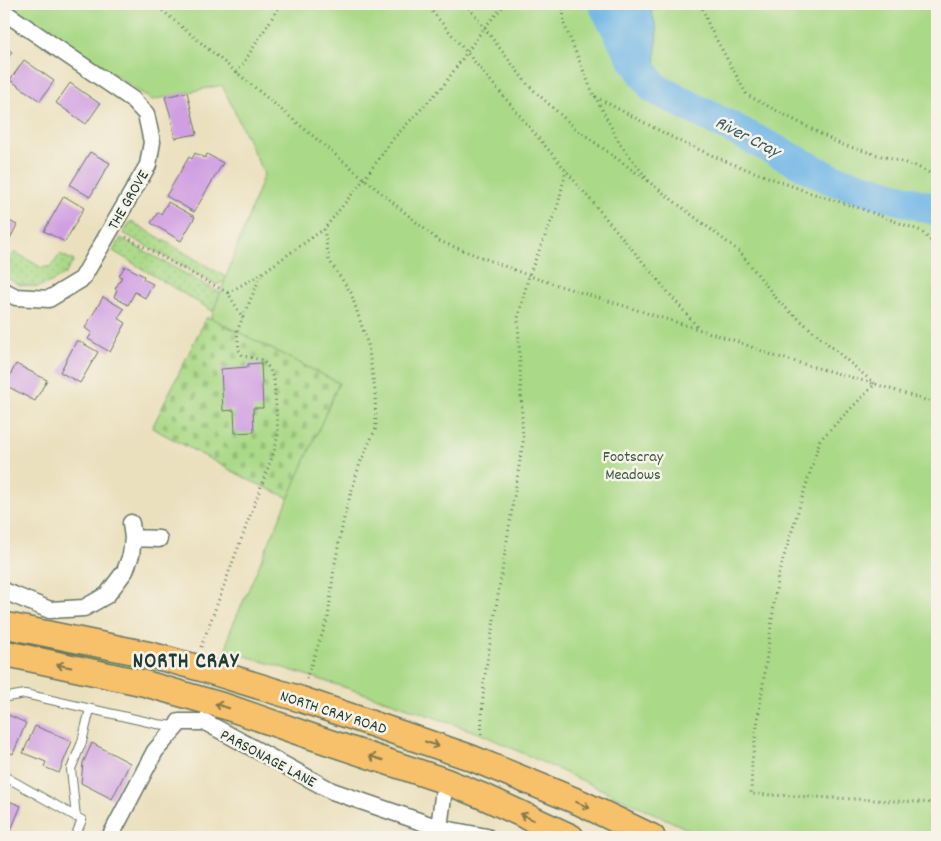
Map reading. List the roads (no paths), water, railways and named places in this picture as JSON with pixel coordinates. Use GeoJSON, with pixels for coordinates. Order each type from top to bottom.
{"type":"FeatureCollection","features":[{"type":"Feature","properties":{"kind":"main road","name":"NORTH CRAY ROAD"},"geometry":{"type":"LineString","coordinates":[[4,625],[151,655],[300,699],[469,757],[581,803],[652,837]]}},
{"type":"Feature","properties":{"kind":"main road","name":"NORTH CRAY ROAD"},"geometry":{"type":"LineString","coordinates":[[4,653],[143,683],[228,707],[445,781],[487,798],[571,837]]}},
{"type":"Feature","properties":{"kind":"street","name":"THE GROVE"},"geometry":{"type":"LineString","coordinates":[[4,12],[132,99],[146,114],[152,142],[148,165],[82,278],[49,299],[16,297],[4,291]]}},
{"type":"Feature","properties":{"kind":"street"},"geometry":{"type":"LineString","coordinates":[[4,591],[50,610],[84,608],[107,595],[124,571],[131,555],[132,530],[159,539]]}},
{"type":"Feature","properties":{"kind":"street","name":"PARSONAGE LANE"},"geometry":{"type":"LineString","coordinates":[[177,726],[179,722],[205,722],[332,791],[436,832],[487,837]]}},
{"type":"Feature","properties":{"kind":"street"},"geometry":{"type":"LineString","coordinates":[[110,837],[155,751],[177,726]]}},
{"type":"Feature","properties":{"kind":"street"},"geometry":{"type":"LineString","coordinates":[[436,832],[445,781]]}},
{"type":"Feature","properties":{"kind":"lane"},"geometry":{"type":"LineString","coordinates":[[4,698],[25,694],[158,724],[177,726]]}},
{"type":"Feature","properties":{"kind":"lane"},"geometry":{"type":"LineString","coordinates":[[76,817],[72,769],[82,742],[90,709]]}},
{"type":"Feature","properties":{"kind":"lane"},"geometry":{"type":"LineString","coordinates":[[4,776],[82,820],[75,837]]}},
{"type":"Feature","properties":{"kind":"water"},"geometry":{"type":"Polygon","coordinates":[[[594,4],[649,4],[657,29],[654,88],[634,74],[594,4]]]}},
{"type":"Feature","properties":{"kind":"waterway","name":"River Cray"},"geometry":{"type":"LineString","coordinates":[[604,4],[632,56],[654,88],[831,179],[937,210]]}},
{"type":"Feature","properties":{"kind":"district","name":"NORTH CRAY"},"geometry":{"type":"Point","coordinates":[186,660]}},
{"type":"Feature","properties":{"kind":"park label","name":"Footscray Meadows"},"geometry":{"type":"Point","coordinates":[633,464]}}]}
